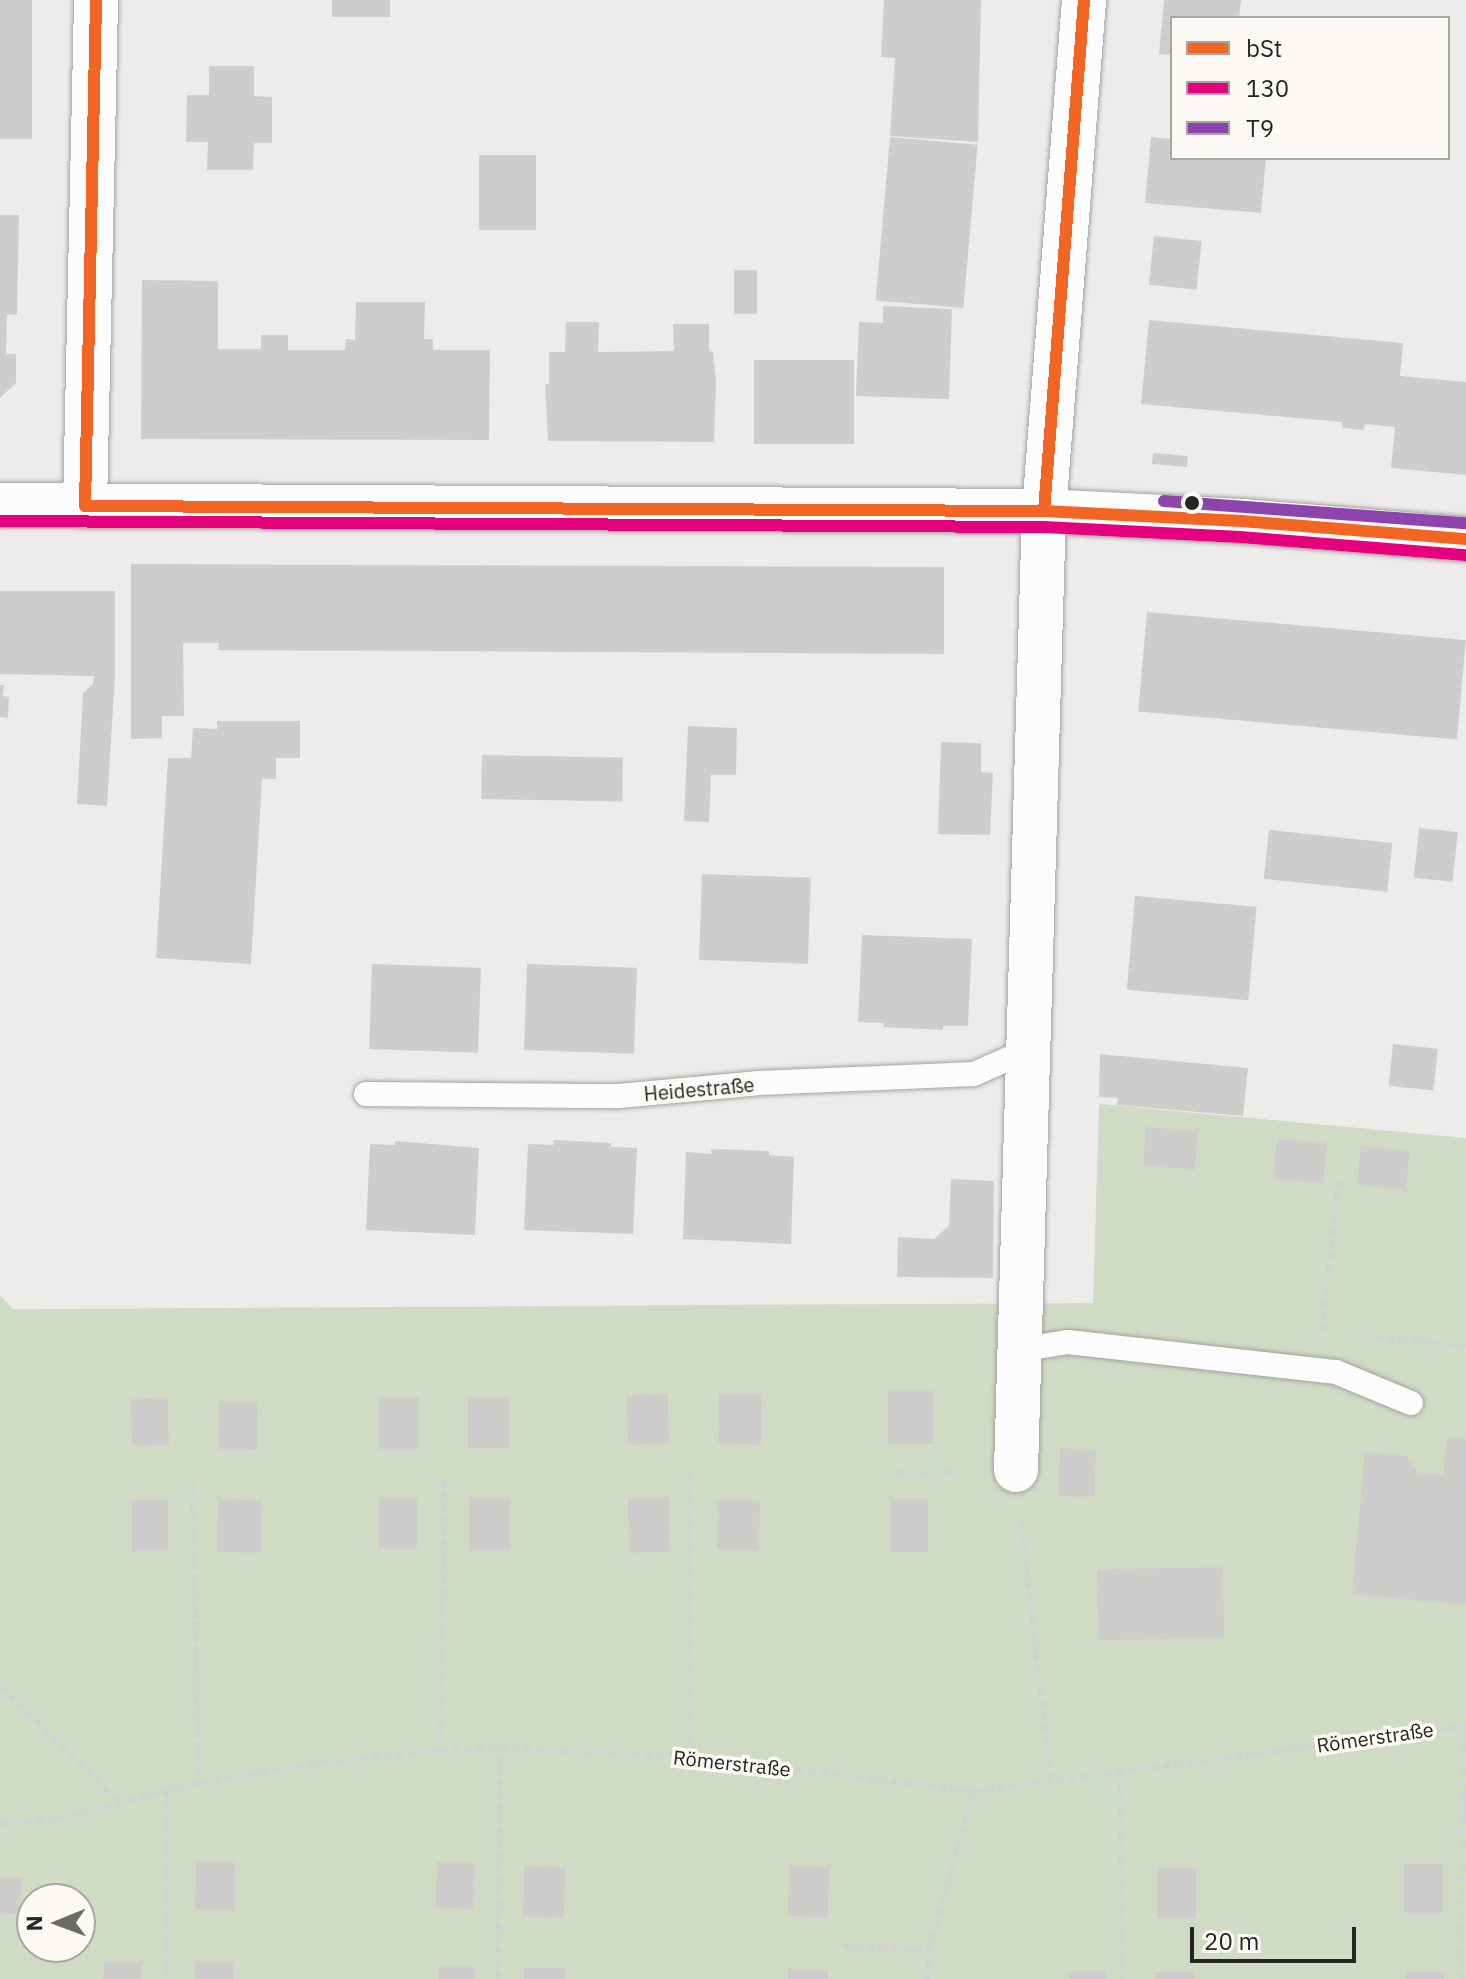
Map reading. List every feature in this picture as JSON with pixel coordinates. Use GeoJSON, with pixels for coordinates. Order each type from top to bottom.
{"type":"FeatureCollection","features":[{"type":"Feature","properties":{"kind":"street"},"geometry":{"type":"LineString","coordinates":[[85,506],[96,0]]}},
{"type":"Feature","properties":{"kind":"street"},"geometry":{"type":"LineString","coordinates":[[1016,1470],[1044,511],[1084,0]]}},
{"type":"Feature","properties":{"kind":"street"},"geometry":{"type":"LineString","coordinates":[[0,505],[1044,511],[1256,522],[1466,539]]}},
{"type":"Feature","properties":{"kind":"lane","name":"Heidestraße"},"geometry":{"type":"LineString","coordinates":[[366,1094],[619,1096],[759,1083],[974,1074],[1028,1050]]}},
{"type":"Feature","properties":{"kind":"lane"},"geometry":{"type":"LineString","coordinates":[[1018,1350],[1068,1342],[1336,1372],[1411,1403]]}},
{"type":"Feature","properties":{"kind":"path"},"geometry":{"type":"LineString","coordinates":[[1322,1332],[1339,1178]]}},
{"type":"Feature","properties":{"kind":"path"},"geometry":{"type":"LineString","coordinates":[[689,1469],[689,1756]]}},
{"type":"Feature","properties":{"kind":"path"},"geometry":{"type":"LineString","coordinates":[[896,1472],[1016,1470],[1051,1782]]}},
{"type":"Feature","properties":{"kind":"path"},"geometry":{"type":"LineString","coordinates":[[440,1750],[445,1476]]}},
{"type":"Feature","properties":{"kind":"path"},"geometry":{"type":"LineString","coordinates":[[192,1478],[199,1783]]}},
{"type":"Feature","properties":{"kind":"path"},"geometry":{"type":"LineString","coordinates":[[0,1686],[120,1802]]}},
{"type":"Feature","properties":{"kind":"path"},"geometry":{"type":"LineString","coordinates":[[1461,1979],[1465,1725]]}},
{"type":"Feature","properties":{"kind":"path","name":"Römerstraße"},"geometry":{"type":"LineString","coordinates":[[0,1823],[58,1819],[166,1789],[336,1760],[440,1750],[500,1748],[689,1756],[973,1791],[1465,1725]]}},
{"type":"Feature","properties":{"kind":"path"},"geometry":{"type":"LineString","coordinates":[[498,1979],[500,1748]]}},
{"type":"Feature","properties":{"kind":"path"},"geometry":{"type":"LineString","coordinates":[[1120,1771],[1122,1979]]}},
{"type":"Feature","properties":{"kind":"path"},"geometry":{"type":"LineString","coordinates":[[166,1789],[166,1979]]}},
{"type":"Feature","properties":{"kind":"path"},"geometry":{"type":"LineString","coordinates":[[927,1979],[929,1950],[973,1791]]}},
{"type":"Feature","properties":{"kind":"path"},"geometry":{"type":"LineString","coordinates":[[843,1946],[929,1950]]}},
{"type":"Feature","properties":{"kind":"green space"},"geometry":{"type":"Polygon","coordinates":[[[1099,1104],[1466,1138],[1466,1979],[0,1979],[0,1295],[13,1309],[1093,1303],[1099,1104]]]}},
{"type":"Feature","properties":{"kind":"building"},"geometry":{"type":"Polygon","coordinates":[[[0,0],[32,0],[32,139],[0,139],[0,0]]]}},
{"type":"Feature","properties":{"kind":"building"},"geometry":{"type":"Polygon","coordinates":[[[332,0],[390,0],[390,17],[332,17],[332,0]]]}},
{"type":"Feature","properties":{"kind":"building"},"geometry":{"type":"Polygon","coordinates":[[[884,0],[981,0],[978,142],[890,136],[895,58],[881,57],[884,0]]]}},
{"type":"Feature","properties":{"kind":"building"},"geometry":{"type":"Polygon","coordinates":[[[1164,0],[1241,0],[1239,16],[1170,16],[1170,55],[1159,54],[1164,0]]]}},
{"type":"Feature","properties":{"kind":"building"},"geometry":{"type":"Polygon","coordinates":[[[209,66],[254,66],[254,96],[272,97],[272,143],[254,143],[253,170],[207,170],[208,142],[186,142],[187,95],[209,95],[209,66]]]}},
{"type":"Feature","properties":{"kind":"building"},"geometry":{"type":"Polygon","coordinates":[[[890,137],[978,145],[963,308],[876,300],[890,137]]]}},
{"type":"Feature","properties":{"kind":"building"},"geometry":{"type":"Polygon","coordinates":[[[1151,137],[1170,139],[1170,160],[1266,160],[1261,213],[1145,203],[1151,137]]]}},
{"type":"Feature","properties":{"kind":"building"},"geometry":{"type":"Polygon","coordinates":[[[479,155],[536,155],[536,230],[479,230],[479,155]]]}},
{"type":"Feature","properties":{"kind":"building"},"geometry":{"type":"Polygon","coordinates":[[[0,215],[19,215],[17,315],[7,314],[6,354],[16,354],[16,383],[0,398],[0,215]]]}},
{"type":"Feature","properties":{"kind":"building"},"geometry":{"type":"Polygon","coordinates":[[[1154,236],[1202,241],[1197,290],[1149,285],[1154,236]]]}},
{"type":"Feature","properties":{"kind":"building"},"geometry":{"type":"Polygon","coordinates":[[[734,270],[757,270],[757,314],[734,314],[734,270]]]}},
{"type":"Feature","properties":{"kind":"building"},"geometry":{"type":"Polygon","coordinates":[[[142,280],[218,281],[218,349],[261,349],[261,335],[288,335],[288,350],[345,350],[346,339],[355,340],[356,302],[425,302],[424,339],[433,339],[433,350],[490,350],[489,440],[141,439],[142,280]]]}},
{"type":"Feature","properties":{"kind":"building"},"geometry":{"type":"Polygon","coordinates":[[[883,306],[952,309],[949,399],[856,396],[859,322],[883,323],[883,306]]]}},
{"type":"Feature","properties":{"kind":"building"},"geometry":{"type":"Polygon","coordinates":[[[1149,320],[1403,343],[1400,376],[1466,382],[1466,475],[1391,468],[1395,427],[1365,424],[1364,430],[1342,428],[1342,422],[1141,404],[1149,320]]]}},
{"type":"Feature","properties":{"kind":"building"},"geometry":{"type":"Polygon","coordinates":[[[566,322],[599,322],[598,352],[674,351],[673,324],[709,324],[709,351],[713,352],[716,382],[714,442],[548,441],[545,384],[549,384],[549,352],[565,352],[566,322]]]}},
{"type":"Feature","properties":{"kind":"building"},"geometry":{"type":"Polygon","coordinates":[[[754,360],[854,360],[854,444],[754,444],[754,360]]]}},
{"type":"Feature","properties":{"kind":"building"},"geometry":{"type":"Polygon","coordinates":[[[1153,453],[1188,456],[1187,467],[1152,464],[1153,453]]]}},
{"type":"Feature","properties":{"kind":"building"},"geometry":{"type":"Polygon","coordinates":[[[131,564],[944,567],[944,654],[218,650],[219,643],[183,643],[184,716],[162,716],[162,738],[131,739],[131,564]]]}},
{"type":"Feature","properties":{"kind":"building"},"geometry":{"type":"Polygon","coordinates":[[[0,591],[115,591],[115,675],[107,806],[77,804],[83,693],[93,684],[94,676],[0,674],[0,591]]]}},
{"type":"Feature","properties":{"kind":"building"},"geometry":{"type":"Polygon","coordinates":[[[1147,612],[1466,640],[1457,740],[1138,712],[1147,612]]]}},
{"type":"Feature","properties":{"kind":"building"},"geometry":{"type":"Polygon","coordinates":[[[0,685],[4,685],[3,696],[9,697],[8,718],[0,717],[0,685]]]}},
{"type":"Feature","properties":{"kind":"building"},"geometry":{"type":"Polygon","coordinates":[[[217,721],[300,721],[300,758],[276,758],[276,779],[262,779],[251,964],[156,958],[168,758],[191,758],[193,728],[217,729],[217,721]]]}},
{"type":"Feature","properties":{"kind":"building"},"geometry":{"type":"Polygon","coordinates":[[[688,726],[737,728],[736,775],[711,775],[709,822],[684,821],[688,726]]]}},
{"type":"Feature","properties":{"kind":"building"},"geometry":{"type":"Polygon","coordinates":[[[941,742],[981,743],[981,772],[993,773],[990,835],[938,834],[941,742]]]}},
{"type":"Feature","properties":{"kind":"building"},"geometry":{"type":"Polygon","coordinates":[[[482,755],[623,757],[622,801],[481,799],[482,755]]]}},
{"type":"Feature","properties":{"kind":"building"},"geometry":{"type":"Polygon","coordinates":[[[1419,828],[1458,832],[1453,882],[1414,878],[1419,828]]]}},
{"type":"Feature","properties":{"kind":"building"},"geometry":{"type":"Polygon","coordinates":[[[1269,830],[1392,843],[1387,892],[1264,879],[1269,830]]]}},
{"type":"Feature","properties":{"kind":"building"},"geometry":{"type":"Polygon","coordinates":[[[702,874],[811,878],[808,964],[699,960],[702,874]]]}},
{"type":"Feature","properties":{"kind":"building"},"geometry":{"type":"Polygon","coordinates":[[[1135,896],[1257,907],[1248,1000],[1127,990],[1135,896]]]}},
{"type":"Feature","properties":{"kind":"building"},"geometry":{"type":"Polygon","coordinates":[[[862,935],[972,939],[968,1026],[943,1026],[943,1030],[883,1027],[884,1023],[858,1022],[862,935]]]}},
{"type":"Feature","properties":{"kind":"building"},"geometry":{"type":"Polygon","coordinates":[[[372,964],[481,968],[478,1053],[369,1049],[372,964]]]}},
{"type":"Feature","properties":{"kind":"building"},"geometry":{"type":"Polygon","coordinates":[[[527,964],[637,968],[634,1054],[524,1050],[527,964]]]}},
{"type":"Feature","properties":{"kind":"building"},"geometry":{"type":"Polygon","coordinates":[[[1393,1044],[1438,1049],[1433,1090],[1389,1086],[1393,1044]]]}},
{"type":"Feature","properties":{"kind":"building"},"geometry":{"type":"Polygon","coordinates":[[[1100,1054],[1248,1068],[1243,1116],[1117,1105],[1118,1098],[1099,1097],[1100,1054]]]}},
{"type":"Feature","properties":{"kind":"building"},"geometry":{"type":"Polygon","coordinates":[[[1146,1127],[1198,1131],[1195,1170],[1143,1166],[1146,1127]]]}},
{"type":"Feature","properties":{"kind":"building"},"geometry":{"type":"Polygon","coordinates":[[[1277,1139],[1327,1143],[1323,1183],[1274,1179],[1277,1139]]]}},
{"type":"Feature","properties":{"kind":"building"},"geometry":{"type":"Polygon","coordinates":[[[554,1140],[611,1143],[611,1147],[637,1148],[633,1234],[524,1230],[528,1144],[553,1145],[554,1140]]]}},
{"type":"Feature","properties":{"kind":"building"},"geometry":{"type":"Polygon","coordinates":[[[395,1141],[479,1148],[475,1235],[366,1230],[370,1144],[395,1145],[395,1141]]]}},
{"type":"Feature","properties":{"kind":"building"},"geometry":{"type":"Polygon","coordinates":[[[1361,1146],[1410,1151],[1406,1190],[1357,1185],[1361,1146]]]}},
{"type":"Feature","properties":{"kind":"building"},"geometry":{"type":"Polygon","coordinates":[[[711,1149],[769,1151],[769,1155],[794,1157],[791,1244],[683,1239],[686,1152],[712,1154],[711,1149]]]}},
{"type":"Feature","properties":{"kind":"building"},"geometry":{"type":"Polygon","coordinates":[[[951,1179],[994,1181],[993,1278],[897,1277],[898,1237],[934,1239],[949,1226],[951,1179]]]}},
{"type":"Feature","properties":{"kind":"building"},"geometry":{"type":"Polygon","coordinates":[[[888,1391],[933,1391],[933,1444],[888,1444],[888,1391]]]}},
{"type":"Feature","properties":{"kind":"building"},"geometry":{"type":"Polygon","coordinates":[[[719,1393],[762,1394],[761,1445],[718,1444],[719,1393]]]}},
{"type":"Feature","properties":{"kind":"building"},"geometry":{"type":"Polygon","coordinates":[[[668,1394],[669,1444],[628,1445],[627,1395],[668,1394]]]}},
{"type":"Feature","properties":{"kind":"building"},"geometry":{"type":"Polygon","coordinates":[[[379,1397],[418,1397],[418,1449],[379,1449],[379,1397]]]}},
{"type":"Feature","properties":{"kind":"building"},"geometry":{"type":"Polygon","coordinates":[[[468,1397],[509,1397],[509,1448],[468,1448],[468,1397]]]}},
{"type":"Feature","properties":{"kind":"building"},"geometry":{"type":"Polygon","coordinates":[[[168,1398],[169,1445],[132,1446],[131,1399],[168,1398]]]}},
{"type":"Feature","properties":{"kind":"building"},"geometry":{"type":"Polygon","coordinates":[[[219,1401],[258,1402],[257,1450],[218,1449],[219,1401]]]}},
{"type":"Feature","properties":{"kind":"building"},"geometry":{"type":"Polygon","coordinates":[[[1447,1437],[1466,1438],[1466,1605],[1352,1594],[1365,1452],[1407,1456],[1418,1473],[1443,1474],[1447,1437]]]}},
{"type":"Feature","properties":{"kind":"building"},"geometry":{"type":"Polygon","coordinates":[[[1060,1448],[1096,1449],[1094,1497],[1058,1496],[1060,1448]]]}},
{"type":"Feature","properties":{"kind":"building"},"geometry":{"type":"Polygon","coordinates":[[[469,1497],[510,1497],[510,1551],[469,1551],[469,1497]]]}},
{"type":"Feature","properties":{"kind":"building"},"geometry":{"type":"Polygon","coordinates":[[[669,1497],[670,1552],[629,1553],[628,1498],[669,1497]]]}},
{"type":"Feature","properties":{"kind":"building"},"geometry":{"type":"Polygon","coordinates":[[[379,1498],[417,1498],[417,1549],[379,1549],[379,1498]]]}},
{"type":"Feature","properties":{"kind":"building"},"geometry":{"type":"Polygon","coordinates":[[[218,1499],[262,1500],[261,1553],[217,1552],[218,1499]]]}},
{"type":"Feature","properties":{"kind":"building"},"geometry":{"type":"Polygon","coordinates":[[[890,1499],[928,1499],[928,1552],[890,1552],[890,1499]]]}},
{"type":"Feature","properties":{"kind":"building"},"geometry":{"type":"Polygon","coordinates":[[[132,1500],[168,1500],[168,1551],[132,1551],[132,1500]]]}},
{"type":"Feature","properties":{"kind":"building"},"geometry":{"type":"Polygon","coordinates":[[[718,1500],[760,1501],[759,1551],[717,1550],[718,1500]]]}},
{"type":"Feature","properties":{"kind":"building"},"geometry":{"type":"Polygon","coordinates":[[[1223,1567],[1224,1638],[1098,1640],[1097,1569],[1223,1567]]]}},
{"type":"Feature","properties":{"kind":"building"},"geometry":{"type":"Polygon","coordinates":[[[196,1861],[235,1862],[234,1911],[195,1910],[196,1861]]]}},
{"type":"Feature","properties":{"kind":"building"},"geometry":{"type":"Polygon","coordinates":[[[437,1862],[475,1863],[473,1909],[435,1908],[437,1862]]]}},
{"type":"Feature","properties":{"kind":"building"},"geometry":{"type":"Polygon","coordinates":[[[1404,1864],[1443,1864],[1443,1913],[1404,1913],[1404,1864]]]}},
{"type":"Feature","properties":{"kind":"building"},"geometry":{"type":"Polygon","coordinates":[[[790,1865],[830,1867],[827,1918],[787,1916],[790,1865]]]}},
{"type":"Feature","properties":{"kind":"building"},"geometry":{"type":"Polygon","coordinates":[[[524,1866],[565,1867],[564,1918],[523,1917],[524,1866]]]}},
{"type":"Feature","properties":{"kind":"building"},"geometry":{"type":"Polygon","coordinates":[[[1157,1868],[1196,1868],[1196,1918],[1157,1918],[1157,1868]]]}},
{"type":"Feature","properties":{"kind":"building"},"geometry":{"type":"Polygon","coordinates":[[[0,1877],[22,1878],[22,1883],[16,1883],[16,1914],[0,1913],[0,1877]]]}},
{"type":"Feature","properties":{"kind":"building"},"geometry":{"type":"Polygon","coordinates":[[[104,1961],[142,1962],[141,1979],[103,1979],[104,1961]]]}},
{"type":"Feature","properties":{"kind":"building"},"geometry":{"type":"Polygon","coordinates":[[[195,1962],[233,1962],[233,1979],[195,1979],[195,1962]]]}},
{"type":"Feature","properties":{"kind":"building"},"geometry":{"type":"Polygon","coordinates":[[[439,1966],[475,1967],[475,1979],[439,1979],[439,1966]]]}},
{"type":"Feature","properties":{"kind":"building"},"geometry":{"type":"Polygon","coordinates":[[[524,1968],[565,1968],[565,1979],[524,1979],[524,1968]]]}},
{"type":"Feature","properties":{"kind":"building"},"geometry":{"type":"Polygon","coordinates":[[[788,1969],[828,1970],[828,1979],[788,1979],[788,1969]]]}},
{"type":"Feature","properties":{"kind":"building"},"geometry":{"type":"Polygon","coordinates":[[[1069,1971],[1106,1971],[1106,1979],[1069,1979],[1069,1971]]]}},
{"type":"Feature","properties":{"kind":"building"},"geometry":{"type":"Polygon","coordinates":[[[1155,1972],[1195,1972],[1195,1979],[1155,1979],[1155,1972]]]}},
{"type":"Feature","properties":{"kind":"building"},"geometry":{"type":"Polygon","coordinates":[[[1405,1972],[1444,1972],[1444,1979],[1405,1979],[1405,1972]]]}},
{"type":"Feature","properties":{"kind":"transit line","name":"bSt"},"geometry":{"type":"LineString","coordinates":[[85,506],[96,0]]}},
{"type":"Feature","properties":{"kind":"transit line","name":"bSt"},"geometry":{"type":"LineString","coordinates":[[1044,511],[1084,0]]}},
{"type":"Feature","properties":{"kind":"transit line","name":"T9"},"geometry":{"type":"LineString","coordinates":[[1164,501],[1466,523]]}},
{"type":"Feature","properties":{"kind":"transit line","name":"bSt"},"geometry":{"type":"LineString","coordinates":[[85,506],[1044,511],[1241,521],[1466,539]]}},
{"type":"Feature","properties":{"kind":"transit line","name":"130"},"geometry":{"type":"LineString","coordinates":[[0,521],[1044,527],[1240,537],[1465,555]]}}]}
